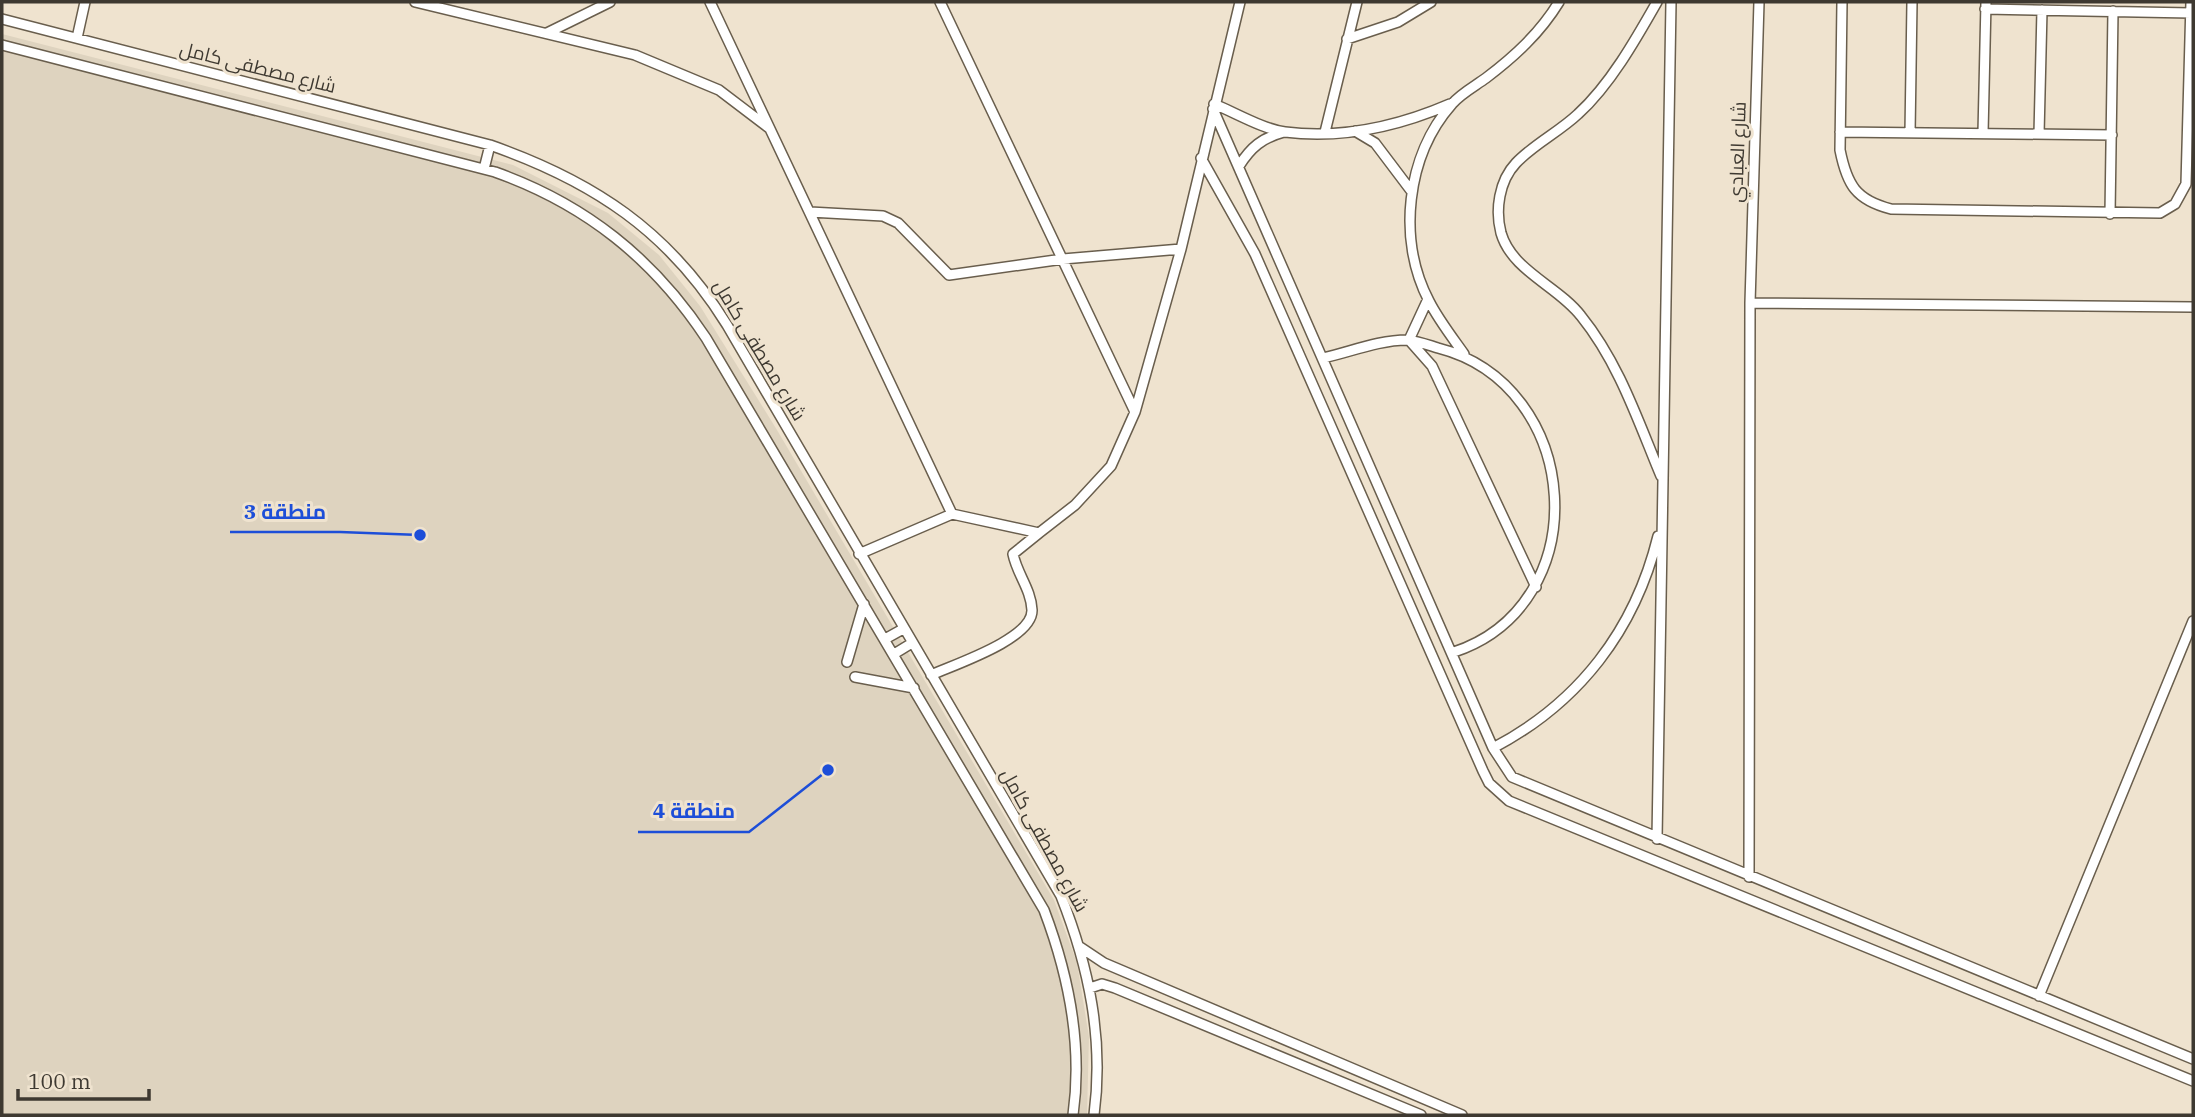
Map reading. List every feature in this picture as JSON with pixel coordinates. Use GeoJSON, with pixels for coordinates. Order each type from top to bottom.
{"type":"FeatureCollection","features":[{"type":"Feature","properties":{"kind":"street"},"geometry":{"type":"LineString","coordinates":[[77,38],[85,2]]}},
{"type":"Feature","properties":{"kind":"street"},"geometry":{"type":"LineString","coordinates":[[415,2],[635,55],[719,90],[771,129]]}},
{"type":"Feature","properties":{"kind":"street"},"geometry":{"type":"LineString","coordinates":[[445,9],[457,2]]}},
{"type":"Feature","properties":{"kind":"street"},"geometry":{"type":"LineString","coordinates":[[547,33],[610,2]]}},
{"type":"Feature","properties":{"kind":"street"},"geometry":{"type":"LineString","coordinates":[[710,2],[952,514]]}},
{"type":"Feature","properties":{"kind":"street"},"geometry":{"type":"LineString","coordinates":[[940,2],[1135,412]]}},
{"type":"Feature","properties":{"kind":"street"},"geometry":{"type":"LineString","coordinates":[[930,675],[997,647],[1030,620],[1032,612],[1027,588],[1013,554],[1075,505],[1111,466],[1135,412],[1181,249],[1240,2]]}},
{"type":"Feature","properties":{"kind":"street"},"geometry":{"type":"LineString","coordinates":[[1325,132],[1357,2]]}},
{"type":"Feature","properties":{"kind":"street"},"geometry":{"type":"LineString","coordinates":[[1347,39],[1398,22],[1431,2]]}},
{"type":"Feature","properties":{"kind":"street"},"geometry":{"type":"LineString","coordinates":[[1239,166],[1249,149],[1265,138],[1284,132],[1355,131],[1388,126],[1452,104],[1511,59],[1546,23],[1559,2]]}},
{"type":"Feature","properties":{"kind":"street"},"geometry":{"type":"LineString","coordinates":[[1657,2],[1631,48],[1580,113],[1514,164],[1502,186],[1498,210],[1502,234],[1514,256],[1580,314],[1615,367],[1663,481]]}},
{"type":"Feature","properties":{"kind":"street"},"geometry":{"type":"LineString","coordinates":[[1657,839],[1671,2]]}},
{"type":"Feature","properties":{"kind":"street","name":"شارع العبادي"},"geometry":{"type":"LineString","coordinates":[[1749,877],[1751,303],[1759,2]]}},
{"type":"Feature","properties":{"kind":"street"},"geometry":{"type":"LineString","coordinates":[[1842,2],[1840,132],[1844,170],[1867,203],[1891,209],[2110,214],[2160,213],[2175,204],[2186,184],[2191,2]]}},
{"type":"Feature","properties":{"kind":"street"},"geometry":{"type":"LineString","coordinates":[[1910,132],[1913,2]]}},
{"type":"Feature","properties":{"kind":"street"},"geometry":{"type":"LineString","coordinates":[[1983,133],[1985,5],[2042,10],[2191,13]]}},
{"type":"Feature","properties":{"kind":"street"},"geometry":{"type":"LineString","coordinates":[[2039,134],[2042,10]]}},
{"type":"Feature","properties":{"kind":"street"},"geometry":{"type":"LineString","coordinates":[[2110,214],[2113,11]]}},
{"type":"Feature","properties":{"kind":"street","name":"شارع مصطفى كامل"},"geometry":{"type":"LineString","coordinates":[[2,19],[490,145],[565,173],[601,194],[672,252],[722,316],[1049,875],[1079,947],[1090,988],[1097,1038],[1094,1115]]}},
{"type":"Feature","properties":{"kind":"street","name":"شارع مصطفى كامل"},"geometry":{"type":"LineString","coordinates":[[2,45],[519,180],[591,218],[635,252],[674,293],[706,338],[1044,910],[1060,951],[1070,994],[1076,1037],[1073,1115]]}},
{"type":"Feature","properties":{"kind":"street"},"geometry":{"type":"LineString","coordinates":[[1452,104],[1423,155],[1412,192],[1409,211],[1414,256],[1428,299],[1464,354],[1508,387],[1527,411],[1542,437],[1551,466],[1555,496],[1554,526],[1536,587],[1500,630],[1478,644],[1454,652]]}},
{"type":"Feature","properties":{"kind":"street"},"geometry":{"type":"LineString","coordinates":[[1214,107],[1284,132]]}},
{"type":"Feature","properties":{"kind":"street"},"geometry":{"type":"LineString","coordinates":[[1214,107],[1454,652],[1493,748],[1506,769],[1521,783],[2193,1059]]}},
{"type":"Feature","properties":{"kind":"street"},"geometry":{"type":"LineString","coordinates":[[1355,131],[1375,143],[1412,192]]}},
{"type":"Feature","properties":{"kind":"street"},"geometry":{"type":"LineString","coordinates":[[1840,132],[2112,135]]}},
{"type":"Feature","properties":{"kind":"street"},"geometry":{"type":"LineString","coordinates":[[484,169],[490,145]]}},
{"type":"Feature","properties":{"kind":"street"},"geometry":{"type":"LineString","coordinates":[[1201,158],[1255,254],[1483,771],[1498,793],[1509,801],[2193,1081]]}},
{"type":"Feature","properties":{"kind":"street"},"geometry":{"type":"LineString","coordinates":[[810,212],[883,216],[898,223],[949,275],[1063,259],[1181,249]]}},
{"type":"Feature","properties":{"kind":"street"},"geometry":{"type":"LineString","coordinates":[[1409,340],[1428,299]]}},
{"type":"Feature","properties":{"kind":"street"},"geometry":{"type":"LineString","coordinates":[[1751,303],[2193,307]]}},
{"type":"Feature","properties":{"kind":"street"},"geometry":{"type":"LineString","coordinates":[[1324,358],[1409,340],[1464,354]]}},
{"type":"Feature","properties":{"kind":"street"},"geometry":{"type":"LineString","coordinates":[[1409,340],[1432,366],[1536,587]]}},
{"type":"Feature","properties":{"kind":"street"},"geometry":{"type":"LineString","coordinates":[[859,554],[952,514],[1039,533]]}},
{"type":"Feature","properties":{"kind":"street"},"geometry":{"type":"LineString","coordinates":[[1493,748],[1527,730],[1567,699],[1602,661],[1629,618],[1650,571],[1662,521]]}},
{"type":"Feature","properties":{"kind":"street"},"geometry":{"type":"LineString","coordinates":[[847,662],[864,604]]}},
{"type":"Feature","properties":{"kind":"street"},"geometry":{"type":"LineString","coordinates":[[2039,996],[2193,621]]}},
{"type":"Feature","properties":{"kind":"street"},"geometry":{"type":"LineString","coordinates":[[885,639],[903,628]]}},
{"type":"Feature","properties":{"kind":"street"},"geometry":{"type":"LineString","coordinates":[[894,654],[912,643]]}},
{"type":"Feature","properties":{"kind":"street"},"geometry":{"type":"LineString","coordinates":[[855,677],[914,688]]}},
{"type":"Feature","properties":{"kind":"street"},"geometry":{"type":"LineString","coordinates":[[1079,947],[1104,963],[1462,1115]]}},
{"type":"Feature","properties":{"kind":"street"},"geometry":{"type":"LineString","coordinates":[[1090,988],[1102,985],[1115,988],[1421,1115]]}},
{"type":"Feature","properties":{"kind":"shaded area"},"geometry":{"type":"Polygon","coordinates":[[[2,34],[513,165],[608,213],[659,255],[700,306],[777,430],[1054,900],[1077,963],[1089,1037],[1087,1115],[2,1115],[2,34]]]}},
{"type":"Feature","properties":{"kind":"place","name":"منطقة 3"},"geometry":{"type":"Point","coordinates":[420,535]}},
{"type":"Feature","properties":{"kind":"place","name":"منطقة 4"},"geometry":{"type":"Point","coordinates":[828,770]}}]}
